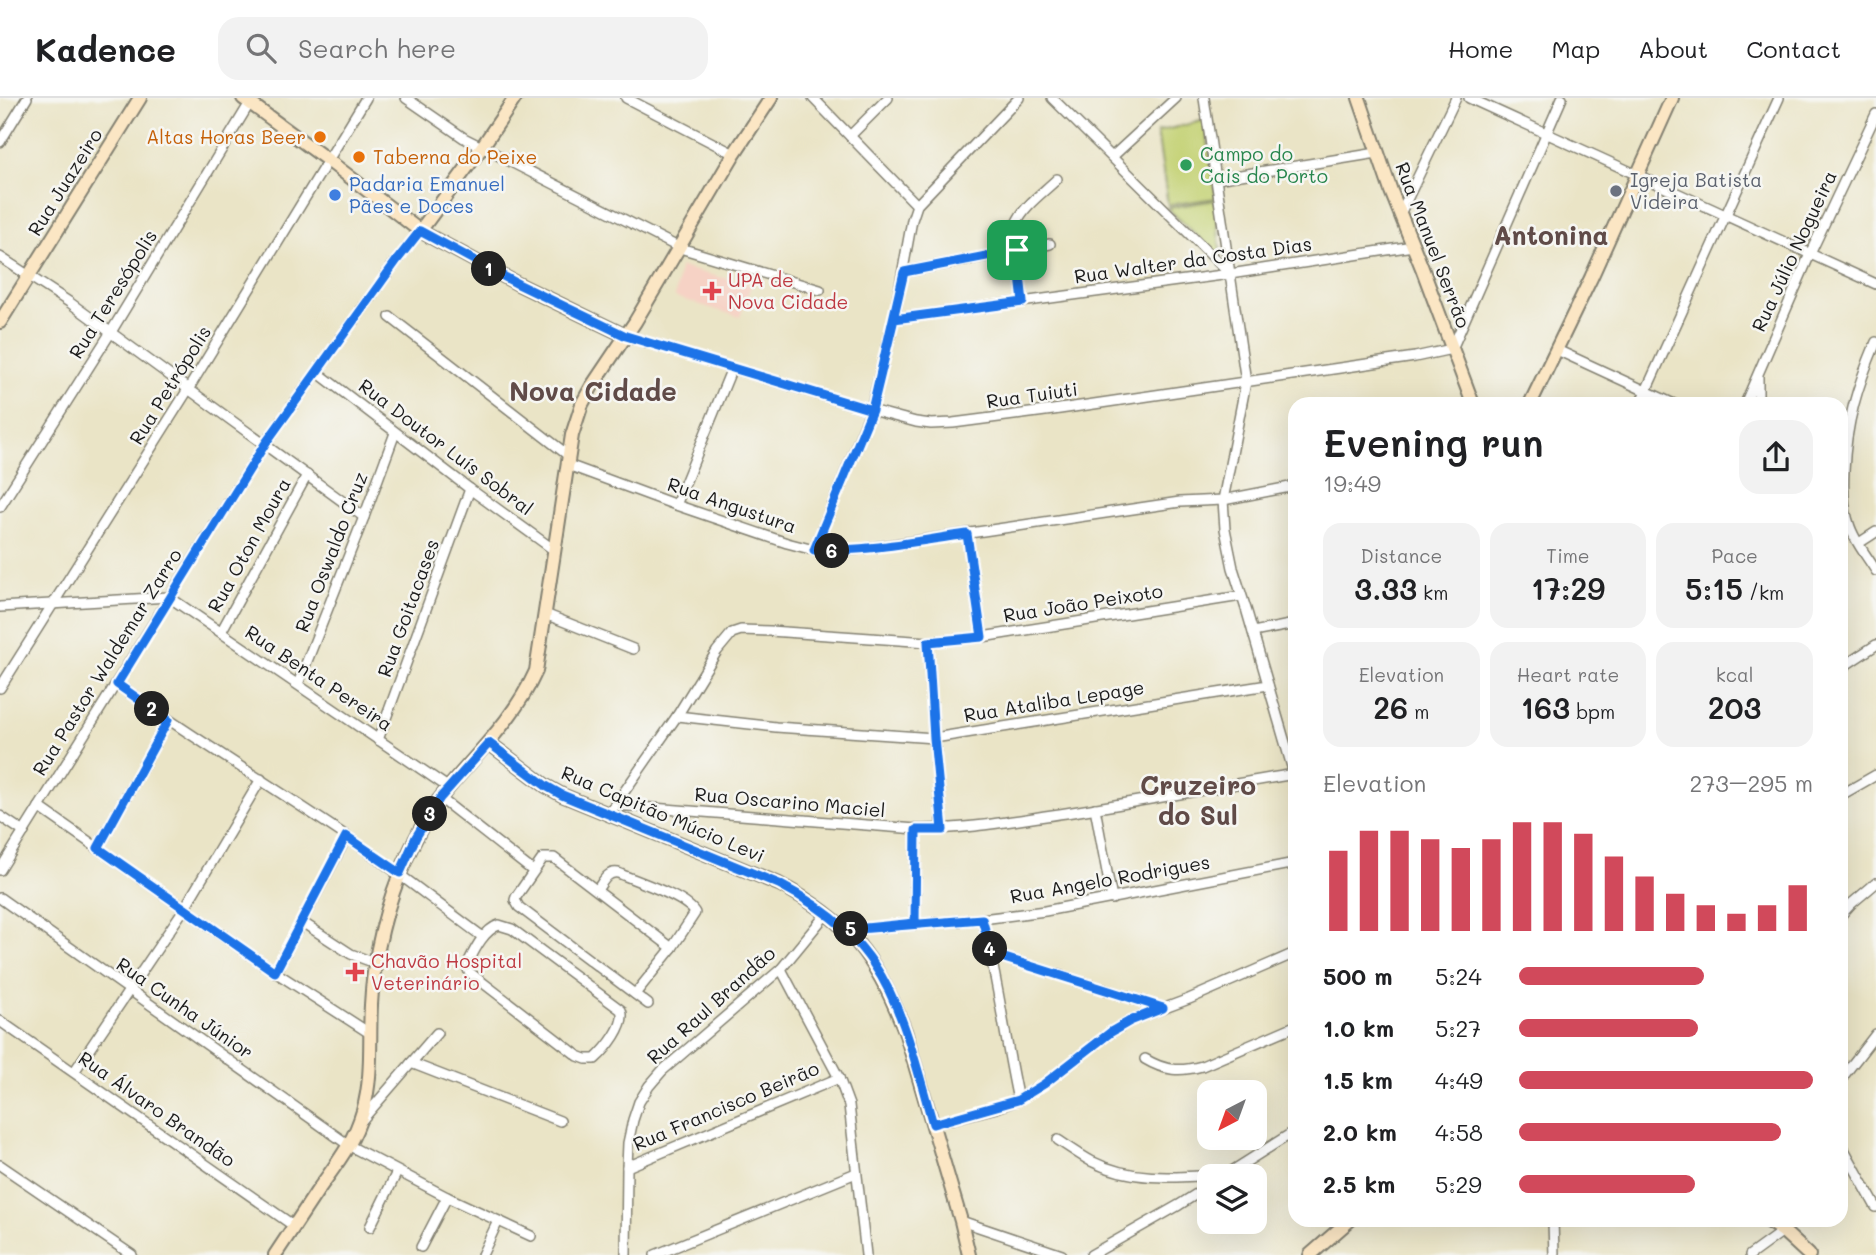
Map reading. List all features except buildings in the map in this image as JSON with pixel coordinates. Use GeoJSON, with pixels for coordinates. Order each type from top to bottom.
{"type":"FeatureCollection","features":[{"type":"Feature","properties":{"kind":"street"},"geometry":{"type":"LineString","coordinates":[[0,142],[27,98]]}},
{"type":"Feature","properties":{"kind":"street","name":"Rua Juazeiro"},"geometry":{"type":"LineString","coordinates":[[0,322],[140,98]]}},
{"type":"Feature","properties":{"kind":"street","name":"Rua Petrópolis"},"geometry":{"type":"LineString","coordinates":[[0,688],[366,98]]}},
{"type":"Feature","properties":{"kind":"street"},"geometry":{"type":"LineString","coordinates":[[406,98],[464,138],[680,248],[820,290]]}},
{"type":"Feature","properties":{"kind":"street","name":"Rua Pastor Waldemar Zarro"},"geometry":{"type":"LineString","coordinates":[[0,870],[265,444],[515,98]]}},
{"type":"Feature","properties":{"kind":"street"},"geometry":{"type":"LineString","coordinates":[[626,98],[734,154]]}},
{"type":"Feature","properties":{"kind":"street"},"geometry":{"type":"LineString","coordinates":[[275,1255],[349,1146],[358,1124],[368,1087],[374,963],[400,873],[416,837],[445,793],[517,706],[536,671],[572,435],[582,404],[771,98]]}},
{"type":"Feature","properties":{"kind":"street"},"geometry":{"type":"LineString","coordinates":[[813,98],[917,205]]}},
{"type":"Feature","properties":{"kind":"street"},"geometry":{"type":"LineString","coordinates":[[850,136],[888,98]]}},
{"type":"Feature","properties":{"kind":"street"},"geometry":{"type":"LineString","coordinates":[[814,550],[872,410],[917,205],[1019,98]]}},
{"type":"Feature","properties":{"kind":"street"},"geometry":{"type":"LineString","coordinates":[[1052,98],[1230,274]]}},
{"type":"Feature","properties":{"kind":"street"},"geometry":{"type":"LineString","coordinates":[[1112,157],[1176,98]]}},
{"type":"Feature","properties":{"kind":"street"},"geometry":{"type":"LineString","coordinates":[[1204,98],[1246,382],[1223,500],[1225,529],[1241,596],[1288,752]]}},
{"type":"Feature","properties":{"kind":"street","name":"Rua Manuel Serrão"},"geometry":{"type":"LineString","coordinates":[[1359,98],[1377,153],[1470,397]]}},
{"type":"Feature","properties":{"kind":"street"},"geometry":{"type":"LineString","coordinates":[[1401,212],[1456,98]]}},
{"type":"Feature","properties":{"kind":"street"},"geometry":{"type":"LineString","coordinates":[[1469,98],[1876,284]]}},
{"type":"Feature","properties":{"kind":"street"},"geometry":{"type":"LineString","coordinates":[[1452,349],[1562,98]]}},
{"type":"Feature","properties":{"kind":"street"},"geometry":{"type":"LineString","coordinates":[[1534,397],[1672,98]]}},
{"type":"Feature","properties":{"kind":"street"},"geometry":{"type":"LineString","coordinates":[[1644,397],[1779,98]]}},
{"type":"Feature","properties":{"kind":"street"},"geometry":{"type":"LineString","coordinates":[[249,100],[420,231],[518,284],[626,336]]}},
{"type":"Feature","properties":{"kind":"street","name":"Rua Teresópolis"},"geometry":{"type":"LineString","coordinates":[[0,507],[111,332],[249,100]]}},
{"type":"Feature","properties":{"kind":"street","name":"Rua Júlio Nogueira"},"geometry":{"type":"LineString","coordinates":[[1748,397],[1810,254],[1876,114]]}},
{"type":"Feature","properties":{"kind":"street"},"geometry":{"type":"LineString","coordinates":[[1216,179],[1377,153]]}},
{"type":"Feature","properties":{"kind":"street"},"geometry":{"type":"LineString","coordinates":[[1023,302],[1014,229],[1025,209],[1057,179]]}},
{"type":"Feature","properties":{"kind":"street"},"geometry":{"type":"LineString","coordinates":[[904,272],[1050,244]]}},
{"type":"Feature","properties":{"kind":"street","name":"Rua Walter da Costa Dias"},"geometry":{"type":"LineString","coordinates":[[894,319],[1230,274],[1413,246]]}},
{"type":"Feature","properties":{"kind":"street"},"geometry":{"type":"LineString","coordinates":[[0,257],[189,387],[364,517]]}},
{"type":"Feature","properties":{"kind":"street","name":"Rua Angustura"},"geometry":{"type":"LineString","coordinates":[[390,317],[568,461],[676,505],[814,550],[868,548],[1180,502],[1223,500],[1288,487]]}},
{"type":"Feature","properties":{"kind":"street","name":"Rua Tuiuti"},"geometry":{"type":"LineString","coordinates":[[626,336],[916,422],[953,423],[1415,357],[1452,349]]}},
{"type":"Feature","properties":{"kind":"street"},"geometry":{"type":"LineString","coordinates":[[1848,428],[1856,393],[1876,342]]}},
{"type":"Feature","properties":{"kind":"street"},"geometry":{"type":"LineString","coordinates":[[1557,350],[1658,397]]}},
{"type":"Feature","properties":{"kind":"street"},"geometry":{"type":"LineString","coordinates":[[676,505],[732,368]]}},
{"type":"Feature","properties":{"kind":"street","name":"Rua Doutor Luís Sobral"},"geometry":{"type":"LineString","coordinates":[[317,372],[554,550]]}},
{"type":"Feature","properties":{"kind":"street"},"geometry":{"type":"LineString","coordinates":[[1758,372],[1758,397]]}},
{"type":"Feature","properties":{"kind":"street","name":"Rua Oswaldo Cruz"},"geometry":{"type":"LineString","coordinates":[[298,684],[395,433]]}},
{"type":"Feature","properties":{"kind":"street","name":"Rua Oton Moura"},"geometry":{"type":"LineString","coordinates":[[221,632],[307,475]]}},
{"type":"Feature","properties":{"kind":"street","name":"Rua Goitacases"},"geometry":{"type":"LineString","coordinates":[[378,740],[470,489]]}},
{"type":"Feature","properties":{"kind":"street"},"geometry":{"type":"LineString","coordinates":[[1848,522],[1876,570]]}},
{"type":"Feature","properties":{"kind":"street"},"geometry":{"type":"LineString","coordinates":[[1859,543],[1876,533]]}},
{"type":"Feature","properties":{"kind":"street"},"geometry":{"type":"LineString","coordinates":[[967,534],[982,637]]}},
{"type":"Feature","properties":{"kind":"street","name":"Rua João Peixoto"},"geometry":{"type":"LineString","coordinates":[[611,810],[677,716],[724,640],[732,633],[741,630],[770,631],[928,642],[982,637],[1241,596]]}},
{"type":"Feature","properties":{"kind":"street"},"geometry":{"type":"LineString","coordinates":[[0,607],[169,597]]}},
{"type":"Feature","properties":{"kind":"street","name":"Rua Benta Pereira"},"geometry":{"type":"LineString","coordinates":[[169,597],[378,740],[445,793],[533,871]]}},
{"type":"Feature","properties":{"kind":"street"},"geometry":{"type":"LineString","coordinates":[[545,614],[633,649]]}},
{"type":"Feature","properties":{"kind":"street"},"geometry":{"type":"LineString","coordinates":[[1253,632],[1288,625]]}},
{"type":"Feature","properties":{"kind":"street"},"geometry":{"type":"LineString","coordinates":[[928,642],[943,830]]}},
{"type":"Feature","properties":{"kind":"street"},"geometry":{"type":"LineString","coordinates":[[1848,663],[1876,645]]}},
{"type":"Feature","properties":{"kind":"street"},"geometry":{"type":"LineString","coordinates":[[117,684],[400,873],[483,937]]}},
{"type":"Feature","properties":{"kind":"street","name":"Rua Ataliba Lepage"},"geometry":{"type":"LineString","coordinates":[[677,716],[776,727],[934,738],[1268,685]]}},
{"type":"Feature","properties":{"kind":"street"},"geometry":{"type":"LineString","coordinates":[[98,848],[168,720]]}},
{"type":"Feature","properties":{"kind":"street","name":"Rua Capitão Múcio Levi"},"geometry":{"type":"LineString","coordinates":[[489,743],[562,795],[611,810],[802,896],[846,930],[874,964],[895,1003],[970,1255]]}},
{"type":"Feature","properties":{"kind":"street"},"geometry":{"type":"LineString","coordinates":[[1848,791],[1876,775]]}},
{"type":"Feature","properties":{"kind":"street","name":"Rua Oscarino Maciel"},"geometry":{"type":"LineString","coordinates":[[611,810],[943,830],[1288,777]]}},
{"type":"Feature","properties":{"kind":"street"},"geometry":{"type":"LineString","coordinates":[[74,1072],[184,909],[261,779]]}},
{"type":"Feature","properties":{"kind":"street"},"geometry":{"type":"LineString","coordinates":[[39,807],[275,972],[370,1034]]}},
{"type":"Feature","properties":{"kind":"street"},"geometry":{"type":"LineString","coordinates":[[1095,808],[1112,898]]}},
{"type":"Feature","properties":{"kind":"street"},"geometry":{"type":"LineString","coordinates":[[0,816],[24,832]]}},
{"type":"Feature","properties":{"kind":"street"},"geometry":{"type":"LineString","coordinates":[[915,923],[916,830]]}},
{"type":"Feature","properties":{"kind":"street"},"geometry":{"type":"LineString","coordinates":[[275,972],[346,836]]}},
{"type":"Feature","properties":{"kind":"street"},"geometry":{"type":"LineString","coordinates":[[648,1004],[519,907],[516,897],[543,858],[554,858],[672,948]]}},
{"type":"Feature","properties":{"kind":"street","name":"Rua Angelo Rodrigues"},"geometry":{"type":"LineString","coordinates":[[846,930],[1045,911],[1288,864]]}},
{"type":"Feature","properties":{"kind":"street"},"geometry":{"type":"LineString","coordinates":[[597,890],[608,875],[614,873],[667,893],[691,906],[695,913],[672,948],[635,994]]}},
{"type":"Feature","properties":{"kind":"street"},"geometry":{"type":"LineString","coordinates":[[1848,907],[1876,883]]}},
{"type":"Feature","properties":{"kind":"street","name":"Rua Cunha Júnior"},"geometry":{"type":"LineString","coordinates":[[0,898],[349,1146],[447,1198],[531,1236]]}},
{"type":"Feature","properties":{"kind":"street","name":"Rua Raul Brandão"},"geometry":{"type":"LineString","coordinates":[[626,1255],[628,1143],[639,1102],[662,1072],[781,969],[827,913]]}},
{"type":"Feature","properties":{"kind":"street"},"geometry":{"type":"LineString","coordinates":[[982,919],[992,954],[1007,1053],[1018,1100]]}},
{"type":"Feature","properties":{"kind":"street"},"geometry":{"type":"LineString","coordinates":[[302,922],[351,954],[374,963]]}},
{"type":"Feature","properties":{"kind":"street"},"geometry":{"type":"LineString","coordinates":[[494,926],[506,926],[621,1010],[624,1016],[620,1026],[599,1056],[592,1060],[578,1056],[469,972],[468,963],[483,937],[494,926]]}},
{"type":"Feature","properties":{"kind":"street"},"geometry":{"type":"LineString","coordinates":[[992,954],[1163,1008]]}},
{"type":"Feature","properties":{"kind":"street"},"geometry":{"type":"LineString","coordinates":[[933,1124],[1018,1100],[1130,1021],[1288,956]]}},
{"type":"Feature","properties":{"kind":"street"},"geometry":{"type":"LineString","coordinates":[[781,969],[839,1078],[849,1105],[866,1255]]}},
{"type":"Feature","properties":{"kind":"street","name":"Rua Álvaro Brandão"},"geometry":{"type":"LineString","coordinates":[[0,1021],[294,1226]]}},
{"type":"Feature","properties":{"kind":"street"},"geometry":{"type":"LineString","coordinates":[[1145,1059],[1166,1069],[1188,1070],[1288,1029]]}},
{"type":"Feature","properties":{"kind":"street"},"geometry":{"type":"LineString","coordinates":[[358,1124],[436,1033]]}},
{"type":"Feature","properties":{"kind":"street"},"geometry":{"type":"LineString","coordinates":[[1848,1070],[1876,1035]]}},
{"type":"Feature","properties":{"kind":"street"},"geometry":{"type":"LineString","coordinates":[[411,1063],[560,1121]]}},
{"type":"Feature","properties":{"kind":"street","name":"Rua Francisco Beirão"},"geometry":{"type":"LineString","coordinates":[[627,1167],[839,1078]]}},
{"type":"Feature","properties":{"kind":"street"},"geometry":{"type":"LineString","coordinates":[[1243,1164],[1288,1135]]}},
{"type":"Feature","properties":{"kind":"street"},"geometry":{"type":"LineString","coordinates":[[1058,1140],[1091,1161],[1113,1170],[1141,1176],[1197,1176]]}},
{"type":"Feature","properties":{"kind":"street"},"geometry":{"type":"LineString","coordinates":[[1848,1157],[1876,1207]]}},
{"type":"Feature","properties":{"kind":"street"},"geometry":{"type":"LineString","coordinates":[[0,1165],[132,1255]]}},
{"type":"Feature","properties":{"kind":"street"},"geometry":{"type":"LineString","coordinates":[[369,1227],[397,1172]]}},
{"type":"Feature","properties":{"kind":"street"},"geometry":{"type":"LineString","coordinates":[[655,1255],[856,1173]]}},
{"type":"Feature","properties":{"kind":"street"},"geometry":{"type":"LineString","coordinates":[[1091,1255],[1197,1194]]}},
{"type":"Feature","properties":{"kind":"street"},"geometry":{"type":"LineString","coordinates":[[421,1247],[447,1198]]}},
{"type":"Feature","properties":{"kind":"street"},"geometry":{"type":"LineString","coordinates":[[482,1255],[498,1221]]}},
{"type":"Feature","properties":{"kind":"street"},"geometry":{"type":"LineString","coordinates":[[961,1221],[1062,1255]]}},
{"type":"Feature","properties":{"kind":"street"},"geometry":{"type":"LineString","coordinates":[[1310,1255],[1342,1227]]}},
{"type":"Feature","properties":{"kind":"street"},"geometry":{"type":"LineString","coordinates":[[1553,1227],[1554,1255]]}},
{"type":"Feature","properties":{"kind":"street"},"geometry":{"type":"LineString","coordinates":[[1777,1227],[1810,1255]]}},
{"type":"Feature","properties":{"kind":"street"},"geometry":{"type":"LineString","coordinates":[[1750,1255],[1783,1231]]}},
{"type":"Feature","properties":{"kind":"shaded area","name":"UPA de Nova Cidade"},"geometry":{"type":"Polygon","coordinates":[[[680,267],[751,285],[740,317],[675,297],[680,267]]]}},
{"type":"Feature","properties":{"kind":"green space","name":"Campo do Cais do Porto"},"geometry":{"type":"Polygon","coordinates":[[[1205,120],[1216,198],[1168,205],[1157,132],[1205,120]]]}},
{"type":"Feature","properties":{"kind":"green space"},"geometry":{"type":"Polygon","coordinates":[[[1215,200],[1221,258],[1167,208],[1215,200]]]}},
{"type":"Feature","properties":{"kind":"place","name":"Altas Horas Beer"},"geometry":{"type":"Point","coordinates":[320,137]}},
{"type":"Feature","properties":{"kind":"place","name":"Taberna do Peixe"},"geometry":{"type":"Point","coordinates":[359,157]}},
{"type":"Feature","properties":{"kind":"place","name":"Campo do Cais do Porto"},"geometry":{"type":"Point","coordinates":[1186,165]}},
{"type":"Feature","properties":{"kind":"place","name":"Igreja Batista Videira"},"geometry":{"type":"Point","coordinates":[1616,191]}},
{"type":"Feature","properties":{"kind":"place","name":"Padaria Emanuel Pães e Doces"},"geometry":{"type":"Point","coordinates":[335,195]}},
{"type":"Feature","properties":{"kind":"place","name":"UPA de Nova Cidade"},"geometry":{"type":"Point","coordinates":[712,291]}},
{"type":"Feature","properties":{"kind":"place","name":"Chavão Hospital Veterinário"},"geometry":{"type":"Point","coordinates":[355,972]}},
{"type":"Feature","properties":{"kind":"district","name":"Antonina"},"geometry":{"type":"Point","coordinates":[1551,236]}},
{"type":"Feature","properties":{"kind":"district","name":"Nova Cidade"},"geometry":{"type":"Point","coordinates":[593,392]}},
{"type":"Feature","properties":{"kind":"district","name":"Cruzeiro do Sul"},"geometry":{"type":"Point","coordinates":[1198,801]}},
{"type":"Feature","properties":{"kind":"route"},"geometry":{"type":"LineString","coordinates":[[1017,250],[904,272],[872,410],[636,340],[518,284],[420,231],[265,444],[117,684],[168,720],[98,848],[275,972],[346,836],[400,873],[416,837],[440,798],[489,743],[562,795],[779,884],[827,913],[846,930],[982,919],[992,954],[1163,1008],[1111,1032],[1044,1084],[1018,1100],[933,1124],[895,1003],[874,964],[846,930],[915,923],[916,830],[943,830],[928,642],[982,637],[967,534],[843,551],[814,550],[872,410],[894,319],[1023,302],[1017,250]]}}]}
